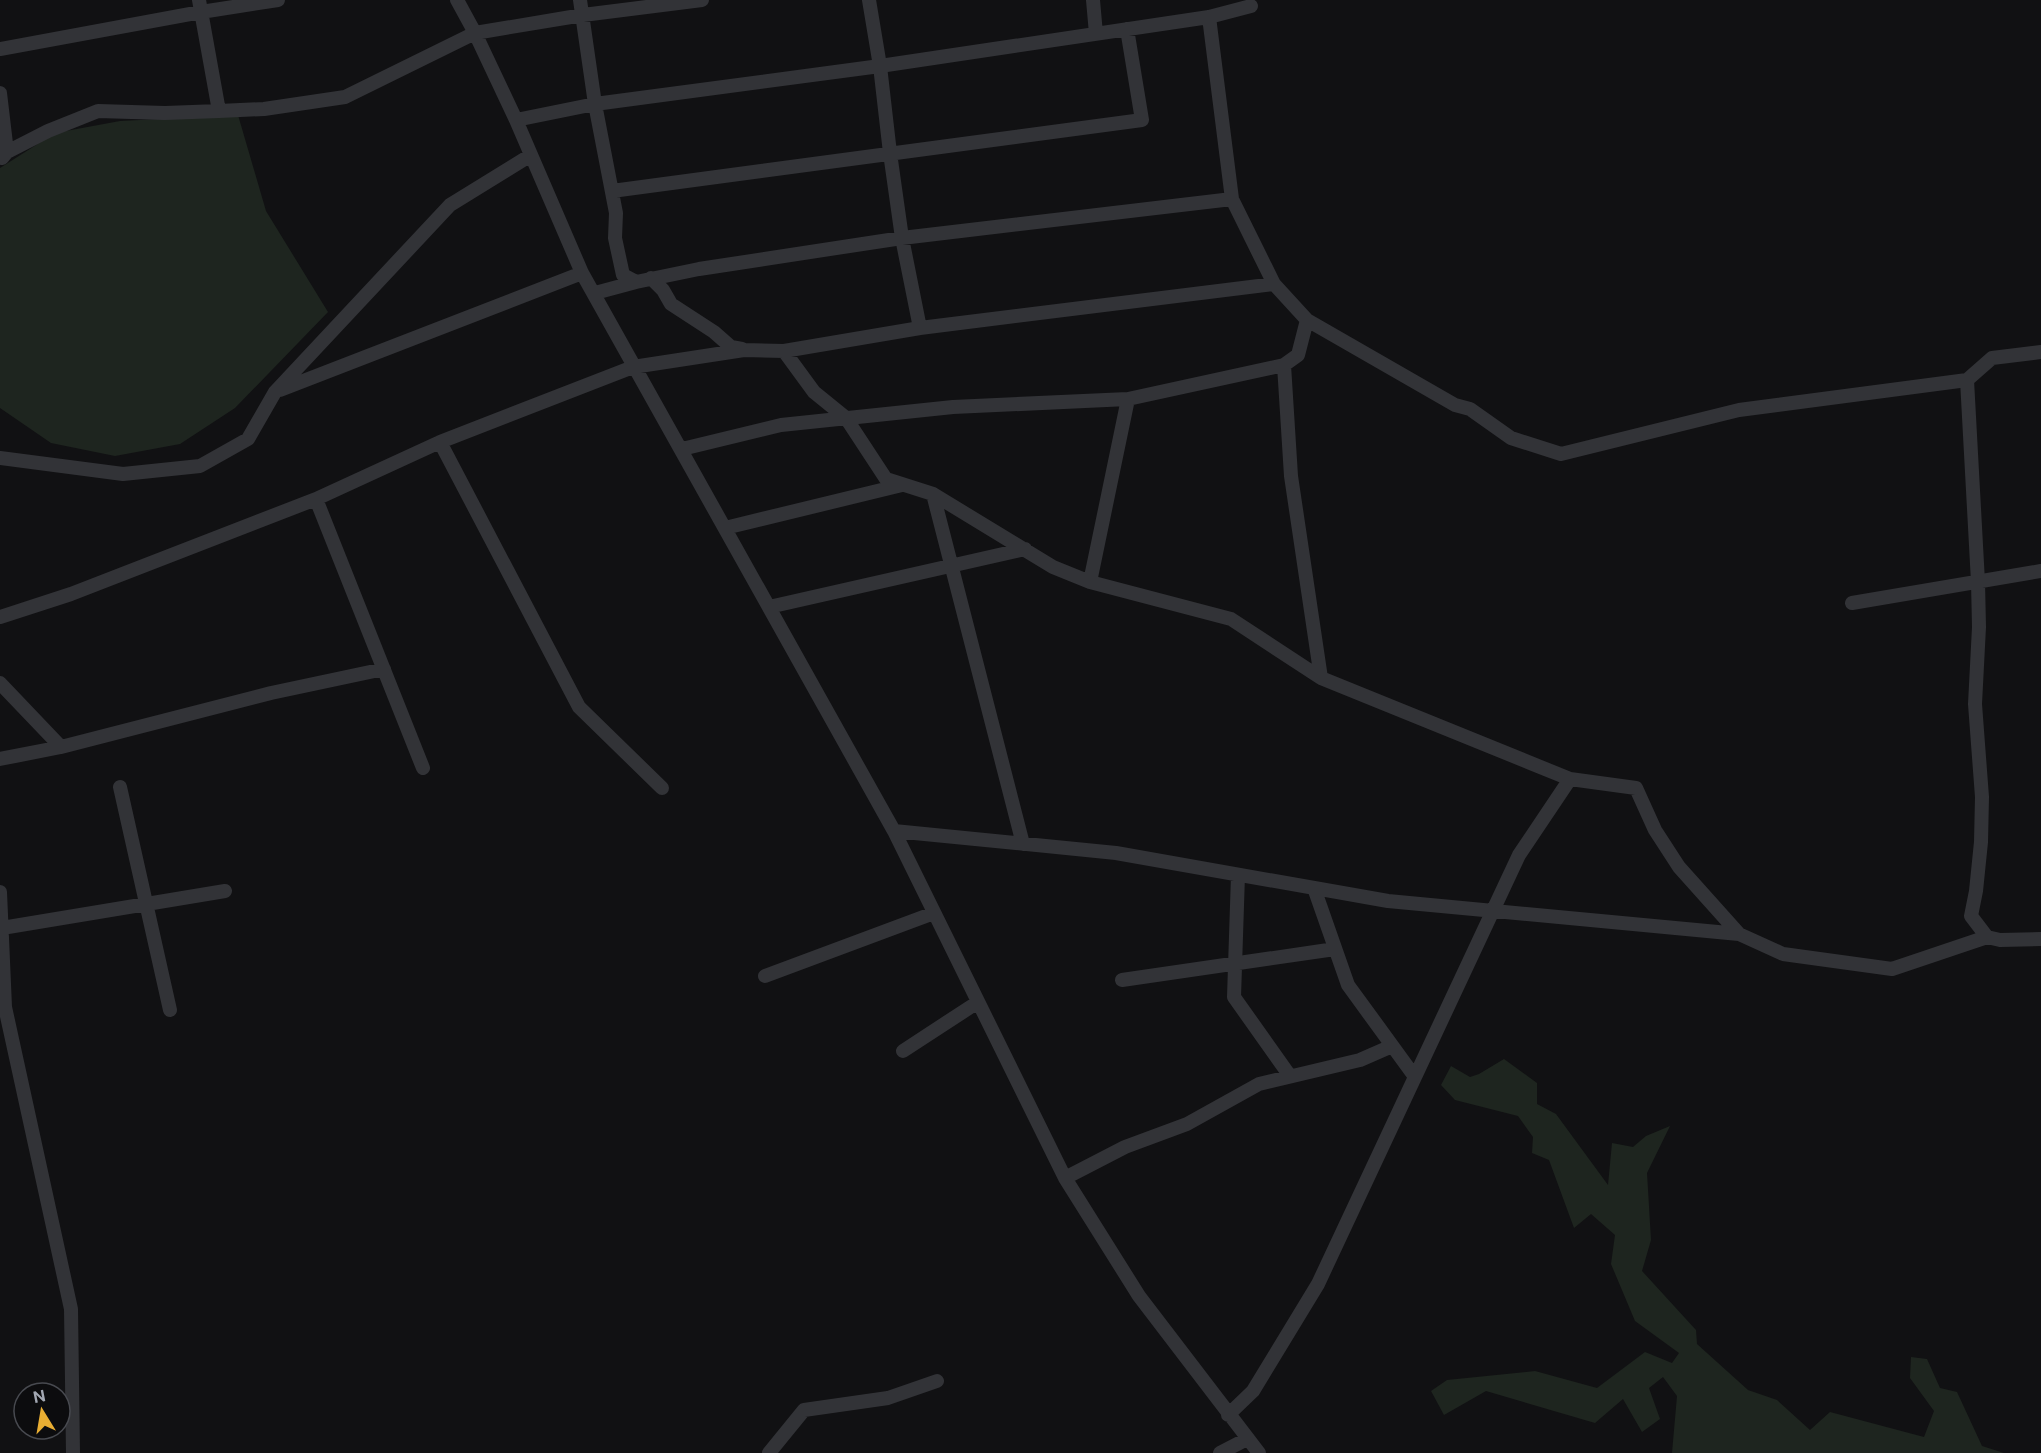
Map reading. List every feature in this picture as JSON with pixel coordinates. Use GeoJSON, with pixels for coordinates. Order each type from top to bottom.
{"type":"FeatureCollection","features":[{"type":"Feature","properties":{"kind":"street"},"geometry":{"type":"LineString","coordinates":[[0,49],[200,6],[278,0]]}},
{"type":"Feature","properties":{"kind":"street"},"geometry":{"type":"LineString","coordinates":[[457,0],[516,120],[582,273],[894,831],[1065,1178],[1139,1296],[1259,1453]]}},
{"type":"Feature","properties":{"kind":"street"},"geometry":{"type":"LineString","coordinates":[[580,0],[595,104],[616,213],[615,238],[623,275],[636,282]]}},
{"type":"Feature","properties":{"kind":"street"},"geometry":{"type":"LineString","coordinates":[[0,93],[2,155],[48,131],[99,111],[165,113],[264,109],[345,97],[475,33],[583,15],[702,0]]}},
{"type":"Feature","properties":{"kind":"street"},"geometry":{"type":"LineString","coordinates":[[869,0],[880,66],[902,238],[920,328]]}},
{"type":"Feature","properties":{"kind":"street"},"geometry":{"type":"LineString","coordinates":[[1093,0],[1096,34]]}},
{"type":"Feature","properties":{"kind":"street"},"geometry":{"type":"LineString","coordinates":[[200,6],[219,111]]}},
{"type":"Feature","properties":{"kind":"street"},"geometry":{"type":"LineString","coordinates":[[516,120],[595,104],[880,66],[1209,17],[1251,6]]}},
{"type":"Feature","properties":{"kind":"street"},"geometry":{"type":"LineString","coordinates":[[1209,17],[1232,199],[1274,284],[1307,320],[1455,405],[1470,409],[1511,438],[1561,454],[1739,410],[1967,380],[1992,358],[2041,352]]}},
{"type":"Feature","properties":{"kind":"street"},"geometry":{"type":"LineString","coordinates":[[612,190],[1142,120],[1127,29]]}},
{"type":"Feature","properties":{"kind":"street"},"geometry":{"type":"LineString","coordinates":[[0,458],[123,474],[200,466],[248,439],[275,392],[450,205],[531,155]]}},
{"type":"Feature","properties":{"kind":"street"},"geometry":{"type":"LineString","coordinates":[[595,294],[651,278],[902,238],[1232,199]]}},
{"type":"Feature","properties":{"kind":"street"},"geometry":{"type":"LineString","coordinates":[[275,392],[582,273]]}},
{"type":"Feature","properties":{"kind":"street"},"geometry":{"type":"LineString","coordinates":[[651,278],[663,290],[671,304],[731,346],[744,350]]}},
{"type":"Feature","properties":{"kind":"street"},"geometry":{"type":"LineString","coordinates":[[0,617],[71,594],[316,499],[440,442],[633,367],[744,350],[784,351],[920,328],[1274,284]]}},
{"type":"Feature","properties":{"kind":"street"},"geometry":{"type":"LineString","coordinates":[[682,449],[781,425],[953,407],[1128,399],[1284,365],[1298,355],[1307,320]]}},
{"type":"Feature","properties":{"kind":"street"},"geometry":{"type":"LineString","coordinates":[[784,351],[814,392],[846,418],[886,479],[933,494],[1053,567],[1090,582],[1231,619],[1321,678],[1570,779],[1636,788],[1655,830],[1679,867],[1739,934]]}},
{"type":"Feature","properties":{"kind":"street"},"geometry":{"type":"LineString","coordinates":[[1284,365],[1291,476],[1321,678]]}},
{"type":"Feature","properties":{"kind":"street"},"geometry":{"type":"LineString","coordinates":[[1967,380],[1978,582],[1979,627],[1975,704],[1982,797],[1976,891],[1971,916],[1987,936],[2000,940],[2041,939]]}},
{"type":"Feature","properties":{"kind":"street"},"geometry":{"type":"LineString","coordinates":[[1090,582],[1128,399]]}},
{"type":"Feature","properties":{"kind":"street"},"geometry":{"type":"LineString","coordinates":[[440,442],[579,707],[662,788]]}},
{"type":"Feature","properties":{"kind":"street"},"geometry":{"type":"LineString","coordinates":[[725,528],[904,485]]}},
{"type":"Feature","properties":{"kind":"street"},"geometry":{"type":"LineString","coordinates":[[933,494],[1023,844]]}},
{"type":"Feature","properties":{"kind":"street"},"geometry":{"type":"LineString","coordinates":[[316,499],[423,768]]}},
{"type":"Feature","properties":{"kind":"street"},"geometry":{"type":"LineString","coordinates":[[769,607],[1025,549]]}},
{"type":"Feature","properties":{"kind":"street"},"geometry":{"type":"LineString","coordinates":[[1852,603],[2041,571]]}},
{"type":"Feature","properties":{"kind":"street"},"geometry":{"type":"LineString","coordinates":[[0,759],[62,747],[271,693],[384,669]]}},
{"type":"Feature","properties":{"kind":"street"},"geometry":{"type":"LineString","coordinates":[[0,683],[62,747]]}},
{"type":"Feature","properties":{"kind":"street"},"geometry":{"type":"LineString","coordinates":[[1228,1415],[1253,1391],[1318,1284],[1519,855],[1570,779]]}},
{"type":"Feature","properties":{"kind":"street"},"geometry":{"type":"LineString","coordinates":[[120,787],[170,1010]]}},
{"type":"Feature","properties":{"kind":"street"},"geometry":{"type":"LineString","coordinates":[[894,831],[1116,853],[1388,902],[1739,934],[1783,954],[1892,969],[1987,936]]}},
{"type":"Feature","properties":{"kind":"street"},"geometry":{"type":"LineString","coordinates":[[1238,875],[1234,997],[1290,1076]]}},
{"type":"Feature","properties":{"kind":"street"},"geometry":{"type":"LineString","coordinates":[[1314,888],[1348,985],[1415,1077]]}},
{"type":"Feature","properties":{"kind":"street"},"geometry":{"type":"LineString","coordinates":[[2,928],[225,891]]}},
{"type":"Feature","properties":{"kind":"street"},"geometry":{"type":"LineString","coordinates":[[0,892],[5,1034],[71,1309],[73,1453]]}},
{"type":"Feature","properties":{"kind":"street"},"geometry":{"type":"LineString","coordinates":[[765,976],[934,913]]}},
{"type":"Feature","properties":{"kind":"street"},"geometry":{"type":"LineString","coordinates":[[1122,980],[1335,949]]}},
{"type":"Feature","properties":{"kind":"street"},"geometry":{"type":"LineString","coordinates":[[903,1051],[978,1002]]}},
{"type":"Feature","properties":{"kind":"street"},"geometry":{"type":"LineString","coordinates":[[1065,1178],[1125,1147],[1187,1124],[1258,1084],[1360,1060],[1392,1046]]}},
{"type":"Feature","properties":{"kind":"street"},"geometry":{"type":"LineString","coordinates":[[769,1453],[804,1410],[888,1398],[937,1381]]}},
{"type":"Feature","properties":{"kind":"street"},"geometry":{"type":"LineString","coordinates":[[1220,1453],[1247,1439]]}},
{"type":"Feature","properties":{"kind":"shaded area"},"geometry":{"type":"Polygon","coordinates":[[[238,115],[266,211],[328,312],[235,408],[180,444],[115,456],[51,443],[0,408],[0,168],[55,133],[120,121],[238,115]]]}},
{"type":"Feature","properties":{"kind":"shaded area"},"geometry":{"type":"Polygon","coordinates":[[[1504,1059],[1537,1083],[1537,1104],[1556,1114],[1608,1185],[1612,1143],[1633,1147],[1646,1136],[1670,1126],[1647,1173],[1651,1240],[1642,1271],[1696,1330],[1697,1344],[1748,1390],[1777,1400],[1810,1430],[1830,1412],[1924,1437],[1934,1411],[1910,1378],[1911,1357],[1927,1359],[1940,1388],[1957,1392],[1982,1446],[2004,1453],[1672,1453],[1677,1396],[1663,1377],[1649,1388],[1660,1419],[1642,1432],[1623,1399],[1595,1423],[1486,1391],[1444,1415],[1431,1391],[1447,1380],[1535,1371],[1597,1388],[1645,1352],[1672,1363],[1679,1353],[1635,1321],[1611,1264],[1615,1235],[1591,1214],[1574,1228],[1549,1160],[1532,1153],[1533,1137],[1518,1116],[1455,1100],[1441,1085],[1451,1066],[1470,1077],[1504,1059]]]}}]}
